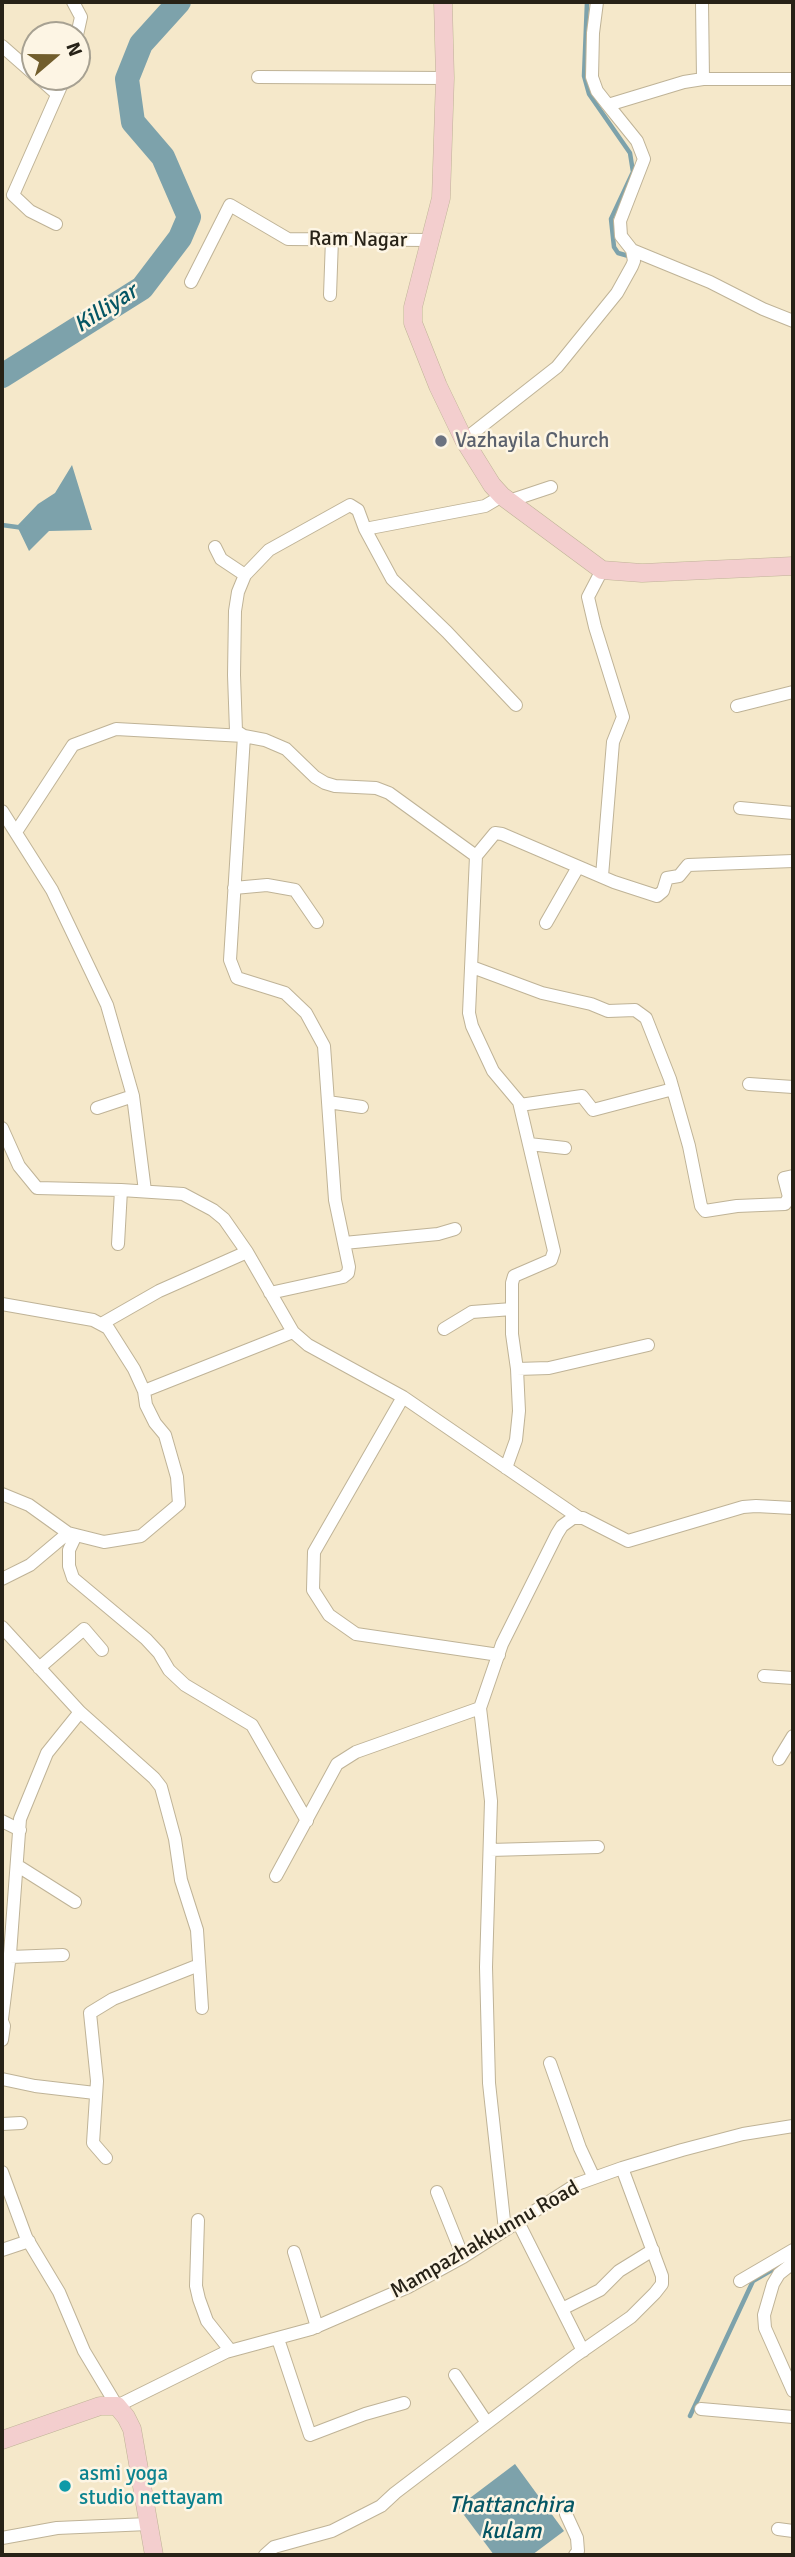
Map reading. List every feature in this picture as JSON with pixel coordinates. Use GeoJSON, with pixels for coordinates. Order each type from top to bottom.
{"type":"FeatureCollection","features":[{"type":"Feature","properties":{"kind":"street"},"geometry":{"type":"LineString","coordinates":[[73,2],[80,21]]}},
{"type":"Feature","properties":{"kind":"street"},"geometry":{"type":"LineString","coordinates":[[443,2],[445,78],[441,198],[429,240],[413,323],[464,440],[492,485],[505,498],[602,570],[642,573],[793,565]]}},
{"type":"Feature","properties":{"kind":"street"},"geometry":{"type":"LineString","coordinates":[[597,2],[592,77],[597,91],[636,141],[644,159],[620,221],[621,236],[633,255],[793,321]]}},
{"type":"Feature","properties":{"kind":"street"},"geometry":{"type":"LineString","coordinates":[[702,2],[703,79]]}},
{"type":"Feature","properties":{"kind":"street"},"geometry":{"type":"LineString","coordinates":[[2,46],[21,63]]}},
{"type":"Feature","properties":{"kind":"street"},"geometry":{"type":"LineString","coordinates":[[258,77],[445,78]]}},
{"type":"Feature","properties":{"kind":"street"},"geometry":{"type":"LineString","coordinates":[[608,105],[684,82],[703,79],[793,79]]}},
{"type":"Feature","properties":{"kind":"street"},"geometry":{"type":"LineString","coordinates":[[54,91],[57,94]]}},
{"type":"Feature","properties":{"kind":"street"},"geometry":{"type":"LineString","coordinates":[[57,224],[30,211],[13,195],[58,91]]}},
{"type":"Feature","properties":{"kind":"street","name":"Ram Nagar"},"geometry":{"type":"LineString","coordinates":[[191,282],[230,205],[288,239],[429,240]]}},
{"type":"Feature","properties":{"kind":"street"},"geometry":{"type":"LineString","coordinates":[[330,295],[331,239]]}},
{"type":"Feature","properties":{"kind":"street"},"geometry":{"type":"LineString","coordinates":[[464,440],[557,367],[617,293],[633,255]]}},
{"type":"Feature","properties":{"kind":"street"},"geometry":{"type":"LineString","coordinates":[[365,529],[485,506],[505,498],[551,487]]}},
{"type":"Feature","properties":{"kind":"street"},"geometry":{"type":"LineString","coordinates":[[244,736],[236,730],[235,725],[234,675],[235,611],[238,592],[245,575],[269,550],[349,505],[358,510],[365,529],[392,579],[516,705]]}},
{"type":"Feature","properties":{"kind":"street"},"geometry":{"type":"LineString","coordinates":[[215,547],[220,559],[245,575]]}},
{"type":"Feature","properties":{"kind":"street"},"geometry":{"type":"LineString","coordinates":[[602,570],[588,597],[623,717],[613,742],[602,876]]}},
{"type":"Feature","properties":{"kind":"street"},"geometry":{"type":"LineString","coordinates":[[737,706],[793,692]]}},
{"type":"Feature","properties":{"kind":"street"},"geometry":{"type":"LineString","coordinates":[[16,832],[73,745],[116,729],[244,736],[265,740],[286,749],[315,777],[325,782],[335,786],[376,788],[389,793],[476,856]]}},
{"type":"Feature","properties":{"kind":"street"},"geometry":{"type":"LineString","coordinates":[[244,736],[230,960],[236,978],[285,993],[306,1013],[324,1046],[335,1200],[349,1268],[346,1275],[270,1293]]}},
{"type":"Feature","properties":{"kind":"street"},"geometry":{"type":"LineString","coordinates":[[740,808],[793,813]]}},
{"type":"Feature","properties":{"kind":"street"},"geometry":{"type":"LineString","coordinates":[[2,811],[52,890],[107,1005],[133,1096],[145,1191]]}},
{"type":"Feature","properties":{"kind":"street"},"geometry":{"type":"LineString","coordinates":[[506,1468],[516,1440],[519,1411],[512,1334],[514,1276],[551,1260],[554,1251],[520,1105],[493,1072],[474,1035],[470,1013],[476,856],[497,833],[657,896],[663,891],[667,878],[679,876],[688,865],[793,862]]}},
{"type":"Feature","properties":{"kind":"street"},"geometry":{"type":"LineString","coordinates":[[546,923],[578,867]]}},
{"type":"Feature","properties":{"kind":"street"},"geometry":{"type":"LineString","coordinates":[[234,888],[267,885],[295,890],[317,922]]}},
{"type":"Feature","properties":{"kind":"street"},"geometry":{"type":"LineString","coordinates":[[472,967],[542,993],[591,1004],[608,1011],[639,1012],[646,1018],[673,1089],[701,1206],[705,1211],[737,1206],[785,1204],[789,1197],[784,1178],[793,1176]]}},
{"type":"Feature","properties":{"kind":"street"},"geometry":{"type":"LineString","coordinates":[[749,1084],[793,1087]]}},
{"type":"Feature","properties":{"kind":"street"},"geometry":{"type":"LineString","coordinates":[[520,1105],[582,1096],[593,1110],[673,1089]]}},
{"type":"Feature","properties":{"kind":"street"},"geometry":{"type":"LineString","coordinates":[[97,1108],[133,1096]]}},
{"type":"Feature","properties":{"kind":"street"},"geometry":{"type":"LineString","coordinates":[[328,1102],[362,1107]]}},
{"type":"Feature","properties":{"kind":"street"},"geometry":{"type":"LineString","coordinates":[[2,1128],[19,1166],[37,1188],[183,1194],[213,1209],[224,1219],[247,1252],[293,1332],[308,1345],[402,1397],[578,1517],[628,1541],[743,1507],[793,1508]]}},
{"type":"Feature","properties":{"kind":"street"},"geometry":{"type":"LineString","coordinates":[[530,1144],[565,1148]]}},
{"type":"Feature","properties":{"kind":"street"},"geometry":{"type":"LineString","coordinates":[[118,1244],[121,1190]]}},
{"type":"Feature","properties":{"kind":"street"},"geometry":{"type":"LineString","coordinates":[[344,1243],[438,1234],[455,1229]]}},
{"type":"Feature","properties":{"kind":"street"},"geometry":{"type":"LineString","coordinates":[[103,1323],[159,1291],[247,1252]]}},
{"type":"Feature","properties":{"kind":"street"},"geometry":{"type":"LineString","coordinates":[[2,1304],[103,1323],[122,1349],[144,1391],[146,1405],[165,1435],[173,1456],[178,1504],[141,1536],[104,1542],[72,1534],[29,1504],[2,1494]]}},
{"type":"Feature","properties":{"kind":"street"},"geometry":{"type":"LineString","coordinates":[[443,1329],[472,1312],[512,1309]]}},
{"type":"Feature","properties":{"kind":"street"},"geometry":{"type":"LineString","coordinates":[[144,1391],[293,1332]]}},
{"type":"Feature","properties":{"kind":"street"},"geometry":{"type":"LineString","coordinates":[[517,1369],[549,1368],[648,1345]]}},
{"type":"Feature","properties":{"kind":"street"},"geometry":{"type":"LineString","coordinates":[[402,1397],[314,1552],[313,1590],[329,1615],[356,1634],[499,1655]]}},
{"type":"Feature","properties":{"kind":"street"},"geometry":{"type":"LineString","coordinates":[[505,2230],[489,2083],[486,1967],[491,1801],[480,1708],[499,1655],[557,1534],[567,1521],[578,1517]]}},
{"type":"Feature","properties":{"kind":"street"},"geometry":{"type":"LineString","coordinates":[[2,1579],[30,1565],[72,1534]]}},
{"type":"Feature","properties":{"kind":"street"},"geometry":{"type":"LineString","coordinates":[[72,1534],[69,1566],[73,1578],[146,1639],[169,1670],[185,1685],[252,1726],[307,1821]]}},
{"type":"Feature","properties":{"kind":"street"},"geometry":{"type":"LineString","coordinates":[[2,1628],[80,1712],[161,1787],[175,1839],[181,1880],[197,1930],[202,2008]]}},
{"type":"Feature","properties":{"kind":"street"},"geometry":{"type":"LineString","coordinates":[[39,1668],[83,1629],[102,1650]]}},
{"type":"Feature","properties":{"kind":"street"},"geometry":{"type":"LineString","coordinates":[[764,1676],[793,1678]]}},
{"type":"Feature","properties":{"kind":"street"},"geometry":{"type":"LineString","coordinates":[[276,1876],[337,1764],[347,1757],[480,1708]]}},
{"type":"Feature","properties":{"kind":"street"},"geometry":{"type":"LineString","coordinates":[[2,2040],[10,1957],[8,1913],[18,1866],[20,1819],[47,1753],[80,1712]]}},
{"type":"Feature","properties":{"kind":"street"},"geometry":{"type":"LineString","coordinates":[[779,1759],[793,1736]]}},
{"type":"Feature","properties":{"kind":"street"},"geometry":{"type":"LineString","coordinates":[[2,1821],[20,1830]]}},
{"type":"Feature","properties":{"kind":"street"},"geometry":{"type":"LineString","coordinates":[[490,1850],[598,1847]]}},
{"type":"Feature","properties":{"kind":"street"},"geometry":{"type":"LineString","coordinates":[[18,1866],[75,1902]]}},
{"type":"Feature","properties":{"kind":"street"},"geometry":{"type":"LineString","coordinates":[[10,1957],[63,1955]]}},
{"type":"Feature","properties":{"kind":"street"},"geometry":{"type":"LineString","coordinates":[[106,2158],[93,2143],[97,2081],[90,2013],[113,1999],[199,1965]]}},
{"type":"Feature","properties":{"kind":"street"},"geometry":{"type":"LineString","coordinates":[[550,2063],[594,2178]]}},
{"type":"Feature","properties":{"kind":"street"},"geometry":{"type":"LineString","coordinates":[[2,2079],[95,2094]]}},
{"type":"Feature","properties":{"kind":"street"},"geometry":{"type":"LineString","coordinates":[[2,2124],[21,2123]]}},
{"type":"Feature","properties":{"kind":"street","name":"Mampazhakkunnu Road"},"geometry":{"type":"LineString","coordinates":[[117,2406],[230,2350],[317,2327],[408,2287],[463,2257],[577,2185],[622,2168],[730,2137],[793,2126]]}},
{"type":"Feature","properties":{"kind":"street"},"geometry":{"type":"LineString","coordinates":[[265,2555],[274,2547],[332,2531],[381,2506],[487,2423],[631,2317],[662,2284],[662,2276],[622,2168]]}},
{"type":"Feature","properties":{"kind":"street"},"geometry":{"type":"LineString","coordinates":[[3,2177],[7,2200],[59,2292],[84,2351],[132,2429],[154,2555]]}},
{"type":"Feature","properties":{"kind":"street"},"geometry":{"type":"LineString","coordinates":[[437,2192],[463,2257]]}},
{"type":"Feature","properties":{"kind":"street"},"geometry":{"type":"LineString","coordinates":[[198,2220],[198,2299],[207,2321],[230,2350]]}},
{"type":"Feature","properties":{"kind":"street"},"geometry":{"type":"LineString","coordinates":[[518,2222],[583,2351]]}},
{"type":"Feature","properties":{"kind":"street"},"geometry":{"type":"LineString","coordinates":[[2,2250],[29,2241]]}},
{"type":"Feature","properties":{"kind":"street"},"geometry":{"type":"LineString","coordinates":[[562,2309],[600,2290],[619,2271],[653,2250]]}},
{"type":"Feature","properties":{"kind":"street"},"geometry":{"type":"LineString","coordinates":[[740,2281],[752,2271],[793,2250]]}},
{"type":"Feature","properties":{"kind":"street"},"geometry":{"type":"LineString","coordinates":[[294,2252],[317,2327]]}},
{"type":"Feature","properties":{"kind":"street"},"geometry":{"type":"LineString","coordinates":[[793,2263],[779,2274],[773,2284],[764,2315],[765,2328],[793,2391]]}},
{"type":"Feature","properties":{"kind":"street"},"geometry":{"type":"LineString","coordinates":[[278,2339],[310,2435],[365,2414],[404,2403]]}},
{"type":"Feature","properties":{"kind":"street"},"geometry":{"type":"LineString","coordinates":[[455,2375],[487,2423]]}},
{"type":"Feature","properties":{"kind":"street"},"geometry":{"type":"LineString","coordinates":[[2,2440],[100,2406],[117,2406]]}},
{"type":"Feature","properties":{"kind":"street"},"geometry":{"type":"LineString","coordinates":[[701,2409],[793,2417]]}},
{"type":"Feature","properties":{"kind":"street"},"geometry":{"type":"LineString","coordinates":[[566,2514],[577,2538],[578,2552],[575,2555]]}},
{"type":"Feature","properties":{"kind":"street"},"geometry":{"type":"LineString","coordinates":[[2,2538],[57,2528],[148,2524]]}},
{"type":"Feature","properties":{"kind":"street"},"geometry":{"type":"LineString","coordinates":[[778,2529],[793,2531]]}},
{"type":"Feature","properties":{"kind":"water"},"geometry":{"type":"Polygon","coordinates":[[[72,465],[92,530],[49,531],[29,551],[17,526],[38,504],[55,493],[72,465]]]}},
{"type":"Feature","properties":{"kind":"water","name":"Thattanchira kulam"},"geometry":{"type":"Polygon","coordinates":[[[515,2464],[564,2531],[532,2555],[494,2555],[458,2507],[515,2464]]]}},
{"type":"Feature","properties":{"kind":"waterway","name":"Killiyar"},"geometry":{"type":"LineString","coordinates":[[2,376],[142,288],[180,238],[189,217],[163,157],[133,122],[127,79],[141,44],[179,2]]}},
{"type":"Feature","properties":{"kind":"waterway"},"geometry":{"type":"LineString","coordinates":[[587,2],[584,76],[589,94],[630,153],[633,172],[611,219],[614,247],[618,253],[632,257]]}},
{"type":"Feature","properties":{"kind":"waterway"},"geometry":{"type":"LineString","coordinates":[[2,525],[24,528]]}},
{"type":"Feature","properties":{"kind":"waterway"},"geometry":{"type":"LineString","coordinates":[[690,2416],[753,2281],[784,2263]]}},
{"type":"Feature","properties":{"kind":"place","name":"Vazhayila Church"},"geometry":{"type":"Point","coordinates":[441,441]}},
{"type":"Feature","properties":{"kind":"place","name":"asmi yoga studio nettayam"},"geometry":{"type":"Point","coordinates":[65,2486]}}]}
